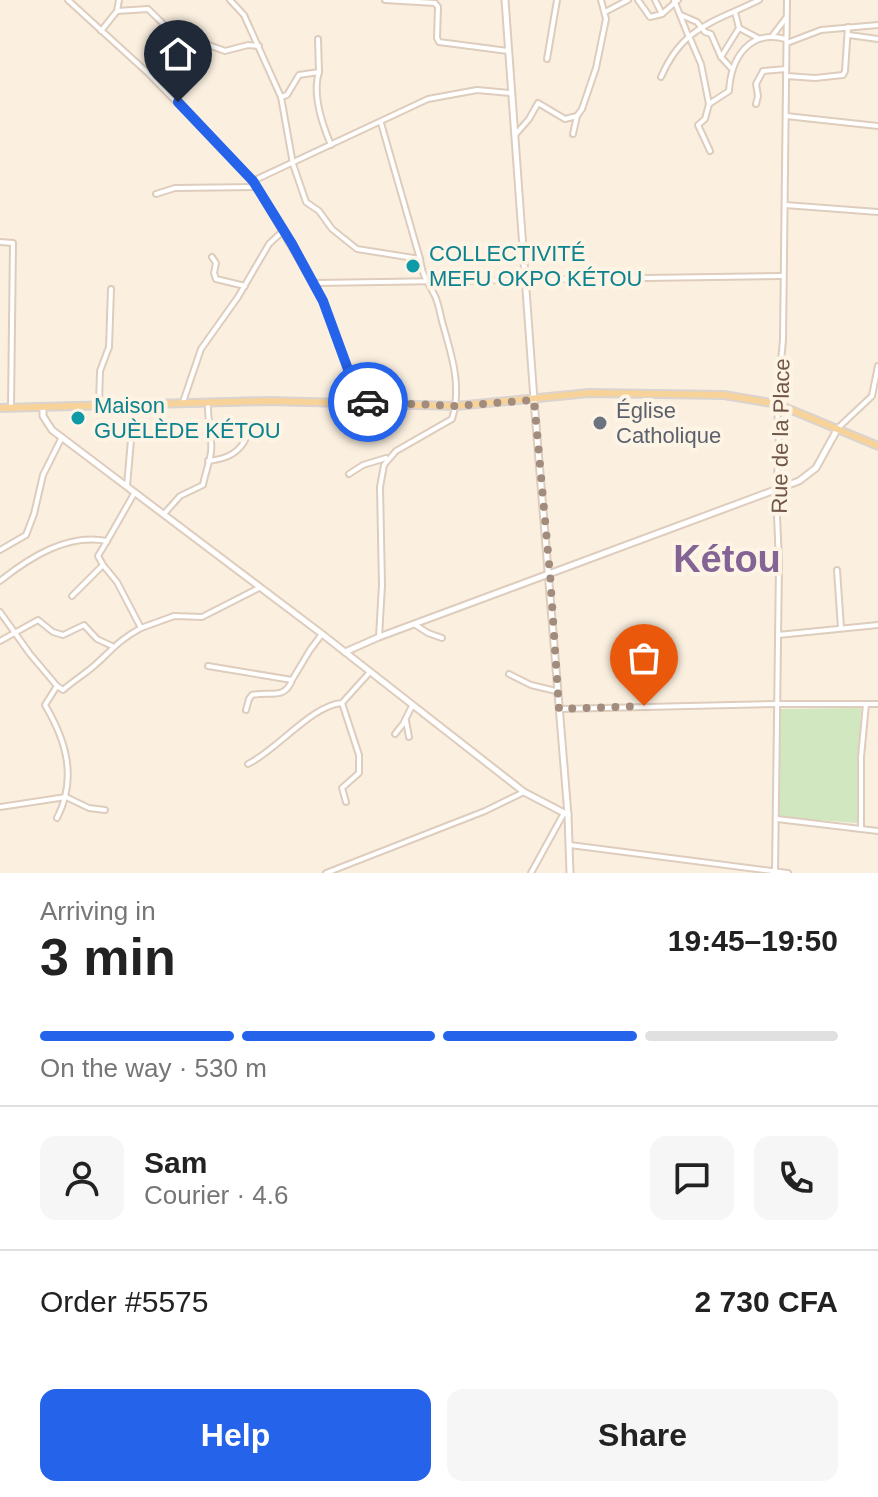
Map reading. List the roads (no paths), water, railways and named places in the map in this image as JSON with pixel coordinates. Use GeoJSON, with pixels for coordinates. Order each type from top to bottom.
{"type":"FeatureCollection","features":[{"type":"Feature","properties":{"kind":"main road"},"geometry":{"type":"LineString","coordinates":[[0,408],[360,402],[456,406],[589,393],[683,393],[724,395],[777,404],[878,446]]}},
{"type":"Feature","properties":{"kind":"street"},"geometry":{"type":"LineString","coordinates":[[68,0],[162,86],[253,181],[315,283],[360,402]]}},
{"type":"Feature","properties":{"kind":"street"},"geometry":{"type":"LineString","coordinates":[[101,31],[117,11],[119,0]]}},
{"type":"Feature","properties":{"kind":"street"},"geometry":{"type":"LineString","coordinates":[[230,0],[244,15],[281,97],[293,164],[306,202],[319,211],[327,224],[349,245],[371,252],[420,259]]}},
{"type":"Feature","properties":{"kind":"street"},"geometry":{"type":"LineString","coordinates":[[385,0],[437,4],[439,42],[508,51]]}},
{"type":"Feature","properties":{"kind":"street"},"geometry":{"type":"LineString","coordinates":[[505,0],[570,873]]}},
{"type":"Feature","properties":{"kind":"street"},"geometry":{"type":"LineString","coordinates":[[547,59],[557,0]]}},
{"type":"Feature","properties":{"kind":"street"},"geometry":{"type":"LineString","coordinates":[[515,135],[538,103],[565,119],[573,134],[596,68],[605,12],[601,0]]}},
{"type":"Feature","properties":{"kind":"street"},"geometry":{"type":"LineString","coordinates":[[605,12],[628,0]]}},
{"type":"Feature","properties":{"kind":"street"},"geometry":{"type":"LineString","coordinates":[[638,0],[650,17],[662,14],[676,1],[701,64],[709,104],[705,119],[698,125],[710,151]]}},
{"type":"Feature","properties":{"kind":"street"},"geometry":{"type":"LineString","coordinates":[[655,0],[662,14]]}},
{"type":"Feature","properties":{"kind":"street"},"geometry":{"type":"LineString","coordinates":[[661,77],[669,57],[689,35],[759,0]]}},
{"type":"Feature","properties":{"kind":"street","name":"Rue de la Place"},"geometry":{"type":"LineString","coordinates":[[776,872],[777,404],[783,340],[787,0]]}},
{"type":"Feature","properties":{"kind":"street"},"geometry":{"type":"LineString","coordinates":[[117,11],[148,9],[184,44],[184,61],[162,86]]}},
{"type":"Feature","properties":{"kind":"street"},"geometry":{"type":"LineString","coordinates":[[721,57],[739,28],[735,12]]}},
{"type":"Feature","properties":{"kind":"street"},"geometry":{"type":"LineString","coordinates":[[681,15],[697,22],[711,34],[721,57],[731,68]]}},
{"type":"Feature","properties":{"kind":"street"},"geometry":{"type":"LineString","coordinates":[[709,104],[729,91],[731,68],[742,52],[758,38],[773,35],[787,15]]}},
{"type":"Feature","properties":{"kind":"street"},"geometry":{"type":"LineString","coordinates":[[773,35],[786,41],[821,30],[878,25]]}},
{"type":"Feature","properties":{"kind":"street"},"geometry":{"type":"LineString","coordinates":[[786,76],[815,78],[843,75],[848,27]]}},
{"type":"Feature","properties":{"kind":"street"},"geometry":{"type":"LineString","coordinates":[[739,28],[758,38]]}},
{"type":"Feature","properties":{"kind":"street"},"geometry":{"type":"LineString","coordinates":[[848,35],[878,39]]}},
{"type":"Feature","properties":{"kind":"street"},"geometry":{"type":"LineString","coordinates":[[318,39],[319,72],[316,79],[322,118],[331,145]]}},
{"type":"Feature","properties":{"kind":"street"},"geometry":{"type":"LineString","coordinates":[[184,44],[195,40],[225,51],[248,45],[259,46]]}},
{"type":"Feature","properties":{"kind":"street"},"geometry":{"type":"LineString","coordinates":[[756,104],[756,84],[763,71],[786,69]]}},
{"type":"Feature","properties":{"kind":"street"},"geometry":{"type":"LineString","coordinates":[[281,97],[287,95],[299,75],[319,72]]}},
{"type":"Feature","properties":{"kind":"street"},"geometry":{"type":"LineString","coordinates":[[253,181],[381,123],[396,113],[443,95],[477,90],[511,93]]}},
{"type":"Feature","properties":{"kind":"street"},"geometry":{"type":"LineString","coordinates":[[565,119],[577,116]]}},
{"type":"Feature","properties":{"kind":"street"},"geometry":{"type":"LineString","coordinates":[[786,116],[878,126]]}},
{"type":"Feature","properties":{"kind":"street"},"geometry":{"type":"LineString","coordinates":[[381,123],[424,281],[434,293]]}},
{"type":"Feature","properties":{"kind":"street"},"geometry":{"type":"LineString","coordinates":[[156,194],[184,187],[256,187]]}},
{"type":"Feature","properties":{"kind":"street"},"geometry":{"type":"LineString","coordinates":[[784,205],[878,212]]}},
{"type":"Feature","properties":{"kind":"street"},"geometry":{"type":"LineString","coordinates":[[182,404],[201,349],[245,286],[269,244],[284,230]]}},
{"type":"Feature","properties":{"kind":"street"},"geometry":{"type":"LineString","coordinates":[[0,242],[13,243],[11,408]]}},
{"type":"Feature","properties":{"kind":"street"},"geometry":{"type":"LineString","coordinates":[[212,257],[216,263],[216,279],[245,286]]}},
{"type":"Feature","properties":{"kind":"street"},"geometry":{"type":"LineString","coordinates":[[315,283],[783,276]]}},
{"type":"Feature","properties":{"kind":"street"},"geometry":{"type":"LineString","coordinates":[[349,474],[363,465],[387,458],[452,419],[456,406],[456,381],[452,355],[434,293],[434,281]]}},
{"type":"Feature","properties":{"kind":"street"},"geometry":{"type":"LineString","coordinates":[[99,404],[100,371],[109,347],[111,289]]}},
{"type":"Feature","properties":{"kind":"street"},"geometry":{"type":"LineString","coordinates":[[345,652],[799,481],[816,468],[838,428],[872,396],[878,366]]}},
{"type":"Feature","properties":{"kind":"street"},"geometry":{"type":"LineString","coordinates":[[164,515],[180,496],[203,485],[212,451],[208,403]]}},
{"type":"Feature","properties":{"kind":"street"},"geometry":{"type":"LineString","coordinates":[[127,486],[134,404]]}},
{"type":"Feature","properties":{"kind":"street"},"geometry":{"type":"LineString","coordinates":[[43,407],[46,423],[62,437],[524,792],[566,814]]}},
{"type":"Feature","properties":{"kind":"street"},"geometry":{"type":"LineString","coordinates":[[208,461],[232,455],[247,436]]}},
{"type":"Feature","properties":{"kind":"street"},"geometry":{"type":"LineString","coordinates":[[0,550],[26,535],[43,475],[62,437]]}},
{"type":"Feature","properties":{"kind":"street"},"geometry":{"type":"LineString","coordinates":[[379,637],[382,585],[380,487],[387,458]]}},
{"type":"Feature","properties":{"kind":"street"},"geometry":{"type":"LineString","coordinates":[[135,492],[98,556],[117,582],[141,628]]}},
{"type":"Feature","properties":{"kind":"street"},"geometry":{"type":"LineString","coordinates":[[0,581],[47,549],[85,538],[107,541]]}},
{"type":"Feature","properties":{"kind":"street"},"geometry":{"type":"LineString","coordinates":[[72,596],[103,565]]}},
{"type":"Feature","properties":{"kind":"street"},"geometry":{"type":"LineString","coordinates":[[837,570],[841,628]]}},
{"type":"Feature","properties":{"kind":"street"},"geometry":{"type":"LineString","coordinates":[[0,612],[30,654],[63,690],[96,664],[112,646],[141,628],[174,616],[202,617],[259,588]]}},
{"type":"Feature","properties":{"kind":"street"},"geometry":{"type":"LineString","coordinates":[[0,641],[38,620],[53,632],[63,635],[84,625],[97,639],[112,646]]}},
{"type":"Feature","properties":{"kind":"street"},"geometry":{"type":"LineString","coordinates":[[414,624],[442,638]]}},
{"type":"Feature","properties":{"kind":"street"},"geometry":{"type":"LineString","coordinates":[[778,635],[878,625]]}},
{"type":"Feature","properties":{"kind":"street"},"geometry":{"type":"LineString","coordinates":[[246,710],[252,695],[282,694],[289,690],[292,680],[322,634]]}},
{"type":"Feature","properties":{"kind":"street"},"geometry":{"type":"LineString","coordinates":[[208,666],[292,680]]}},
{"type":"Feature","properties":{"kind":"street"},"geometry":{"type":"LineString","coordinates":[[248,764],[261,758],[320,712],[333,704],[342,703],[369,673]]}},
{"type":"Feature","properties":{"kind":"street"},"geometry":{"type":"LineString","coordinates":[[509,674],[531,685],[556,691]]}},
{"type":"Feature","properties":{"kind":"street"},"geometry":{"type":"LineString","coordinates":[[57,686],[45,705],[65,745],[69,780],[57,818]]}},
{"type":"Feature","properties":{"kind":"street"},"geometry":{"type":"LineString","coordinates":[[342,703],[360,763],[359,773],[342,788],[346,802]]}},
{"type":"Feature","properties":{"kind":"street"},"geometry":{"type":"LineString","coordinates":[[861,829],[861,757],[866,704]]}},
{"type":"Feature","properties":{"kind":"street"},"geometry":{"type":"LineString","coordinates":[[559,709],[878,704]]}},
{"type":"Feature","properties":{"kind":"street"},"geometry":{"type":"LineString","coordinates":[[395,734],[412,706]]}},
{"type":"Feature","properties":{"kind":"street"},"geometry":{"type":"LineString","coordinates":[[406,718],[409,737]]}},
{"type":"Feature","properties":{"kind":"street"},"geometry":{"type":"LineString","coordinates":[[326,873],[485,811],[524,792]]}},
{"type":"Feature","properties":{"kind":"street"},"geometry":{"type":"LineString","coordinates":[[0,807],[66,797],[89,808],[105,810]]}},
{"type":"Feature","properties":{"kind":"street"},"geometry":{"type":"LineString","coordinates":[[531,873],[566,814]]}},
{"type":"Feature","properties":{"kind":"street"},"geometry":{"type":"LineString","coordinates":[[776,819],[878,831]]}},
{"type":"Feature","properties":{"kind":"street"},"geometry":{"type":"LineString","coordinates":[[570,845],[788,873]]}},
{"type":"Feature","properties":{"kind":"street"},"geometry":{"type":"LineString","coordinates":[[718,873],[719,865]]}},
{"type":"Feature","properties":{"kind":"place","name":"COLLECTIVITÉ MEFU OKPO KÉTOU"},"geometry":{"type":"Point","coordinates":[413,266]}},
{"type":"Feature","properties":{"kind":"place","name":"Maison GUÈLÈDE KÉTOU"},"geometry":{"type":"Point","coordinates":[78,418]}},
{"type":"Feature","properties":{"kind":"place","name":"Église Catholique"},"geometry":{"type":"Point","coordinates":[600,423]}},
{"type":"Feature","properties":{"kind":"district","name":"Kétou"},"geometry":{"type":"Point","coordinates":[727,559]}}]}
